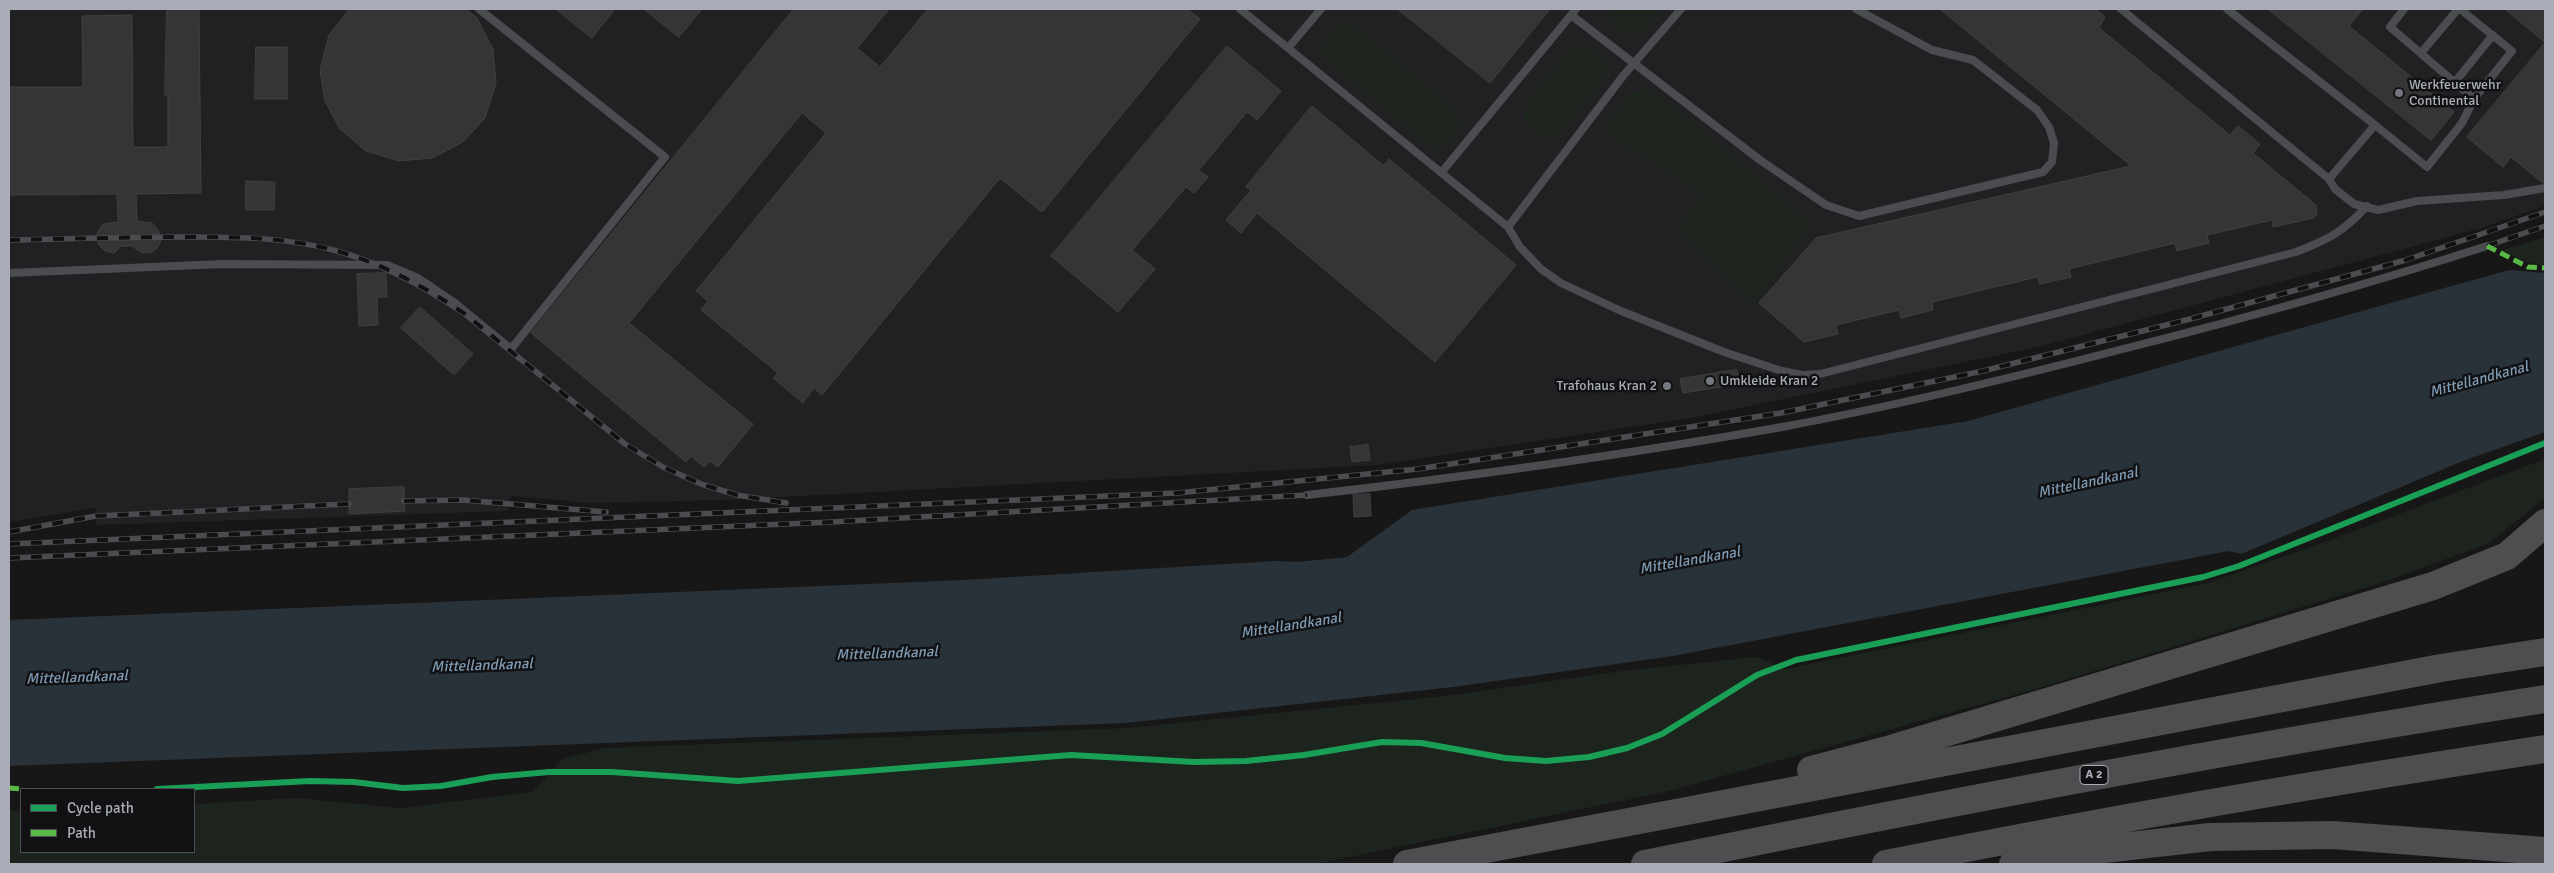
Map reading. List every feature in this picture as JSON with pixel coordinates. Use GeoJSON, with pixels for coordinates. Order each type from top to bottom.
{"type":"FeatureCollection","features":[{"type":"Feature","properties":{"kind":"highway"},"geometry":{"type":"LineString","coordinates":[[1444,857],[1855,759],[2424,589],[2507,556],[2545,523]]}},
{"type":"Feature","properties":{"kind":"highway"},"geometry":{"type":"LineString","coordinates":[[1407,864],[2441,668],[2545,652]]}},
{"type":"Feature","properties":{"kind":"highway","name":"A 2"},"geometry":{"type":"LineString","coordinates":[[1645,864],[2111,772],[2346,730],[2545,699]]}},
{"type":"Feature","properties":{"kind":"highway"},"geometry":{"type":"LineString","coordinates":[[1886,864],[2258,794],[2545,748]]}},
{"type":"Feature","properties":{"kind":"highway"},"geometry":{"type":"LineString","coordinates":[[2012,864],[2086,851],[2210,837],[2333,835],[2545,851]]}},
{"type":"Feature","properties":{"kind":"lane"},"geometry":{"type":"LineString","coordinates":[[9,273],[224,264],[387,265],[418,278],[511,349],[665,158],[479,9]]}},
{"type":"Feature","properties":{"kind":"lane"},"geometry":{"type":"LineString","coordinates":[[1240,9],[1508,227],[1520,247],[1541,269],[1561,283],[1621,312],[1716,349],[1802,376],[1820,374],[2296,252],[2331,238],[2350,224],[2367,206]]}},
{"type":"Feature","properties":{"kind":"lane"},"geometry":{"type":"LineString","coordinates":[[1288,48],[1321,9]]}},
{"type":"Feature","properties":{"kind":"lane"},"geometry":{"type":"LineString","coordinates":[[1508,227],[1633,65],[1681,9]]}},
{"type":"Feature","properties":{"kind":"lane"},"geometry":{"type":"LineString","coordinates":[[1441,174],[1574,12],[1633,65],[1760,160],[1826,205],[1859,216],[2043,172],[2052,162],[2054,143],[2050,127],[2037,110],[1973,60],[1932,50],[1856,9]]}},
{"type":"Feature","properties":{"kind":"lane"},"geometry":{"type":"LineString","coordinates":[[2121,9],[2329,179],[2335,189],[2354,204],[2378,210],[2417,201],[2504,196],[2545,188]]}},
{"type":"Feature","properties":{"kind":"lane"},"geometry":{"type":"LineString","coordinates":[[2227,9],[2427,167],[2462,123],[2474,99],[2512,51],[2459,9],[2421,53]]}},
{"type":"Feature","properties":{"kind":"lane"},"geometry":{"type":"LineString","coordinates":[[2404,9],[2390,27],[2474,99]]}},
{"type":"Feature","properties":{"kind":"lane"},"geometry":{"type":"LineString","coordinates":[[2455,82],[2493,35]]}},
{"type":"Feature","properties":{"kind":"lane"},"geometry":{"type":"LineString","coordinates":[[2329,179],[2375,125]]}},
{"type":"Feature","properties":{"kind":"lane"},"geometry":{"type":"LineString","coordinates":[[1307,495],[1436,480],[1670,446],[1784,426],[1984,385],[2193,331],[2407,272],[2487,246]]}},
{"type":"Feature","properties":{"kind":"shaded area"},"geometry":{"type":"Polygon","coordinates":[[[9,9],[2545,9],[2545,206],[2478,229],[2038,347],[1691,418],[1377,465],[726,500],[590,503],[511,496],[508,511],[96,525],[96,508],[9,522],[9,9]]]}},
{"type":"Feature","properties":{"kind":"shaded area"},"geometry":{"type":"Polygon","coordinates":[[[1611,9],[1662,9],[1643,33],[1622,32],[1610,23],[1611,9]]]}},
{"type":"Feature","properties":{"kind":"shaded area"},"geometry":{"type":"Polygon","coordinates":[[[1341,22],[1352,23],[1450,104],[1460,118],[1454,140],[1446,146],[1433,150],[1319,54],[1325,37],[1341,22]]]}},
{"type":"Feature","properties":{"kind":"shaded area"},"geometry":{"type":"Polygon","coordinates":[[[1585,43],[1605,59],[1606,75],[1587,103],[1557,135],[1541,137],[1526,127],[1524,112],[1528,100],[1568,51],[1585,43]]]}},
{"type":"Feature","properties":{"kind":"shaded area"},"geometry":{"type":"Polygon","coordinates":[[[1648,88],[1681,112],[1812,224],[1753,307],[1678,232],[1700,193],[1664,169],[1613,140],[1605,125],[1630,93],[1648,88]]]}},
{"type":"Feature","properties":{"kind":"shaded area"},"geometry":{"type":"Polygon","coordinates":[[[2545,237],[2545,265],[2529,263],[2502,250],[2545,237]]]}},
{"type":"Feature","properties":{"kind":"shaded area"},"geometry":{"type":"Polygon","coordinates":[[[2545,459],[2545,498],[2488,544],[2377,584],[2036,689],[1669,791],[1316,864],[9,864],[9,810],[20,811],[20,853],[195,853],[195,804],[296,798],[401,808],[532,792],[563,759],[604,748],[1128,728],[1446,696],[1622,671],[1756,657],[1785,669],[2208,583],[2322,543],[2545,459]]]}},
{"type":"Feature","properties":{"kind":"water","name":"Mittellandkanal"},"geometry":{"type":"Polygon","coordinates":[[[2509,270],[2545,273],[2545,432],[2463,461],[2241,554],[2229,551],[1673,656],[1453,687],[1126,723],[9,766],[9,620],[964,580],[1275,561],[1297,562],[1347,557],[1412,510],[1968,421],[2509,270]]]}},
{"type":"Feature","properties":{"kind":"building"},"geometry":{"type":"Polygon","coordinates":[[[167,9],[199,9],[201,193],[136,194],[137,221],[152,223],[158,230],[161,240],[158,247],[152,252],[142,253],[132,246],[121,246],[114,253],[105,251],[99,245],[97,233],[103,224],[118,222],[117,194],[9,195],[9,87],[83,87],[82,16],[132,15],[133,147],[168,147],[168,95],[165,95],[167,9]]]}},
{"type":"Feature","properties":{"kind":"building"},"geometry":{"type":"Polygon","coordinates":[[[350,9],[466,9],[477,18],[493,49],[496,83],[485,118],[463,142],[432,158],[399,161],[366,151],[340,129],[325,101],[320,70],[329,35],[350,9]]]}},
{"type":"Feature","properties":{"kind":"building"},"geometry":{"type":"Polygon","coordinates":[[[556,9],[615,9],[592,38],[556,9]]]}},
{"type":"Feature","properties":{"kind":"building"},"geometry":{"type":"Polygon","coordinates":[[[644,9],[702,9],[679,37],[644,9]]]}},
{"type":"Feature","properties":{"kind":"building"},"geometry":{"type":"Polygon","coordinates":[[[794,9],[889,9],[857,48],[880,67],[928,9],[1187,9],[1200,19],[1042,212],[1000,178],[822,395],[814,388],[803,403],[773,378],[778,373],[701,310],[708,301],[696,291],[826,133],[802,113],[629,323],[753,424],[718,467],[710,461],[704,467],[691,456],[686,462],[531,333],[794,9]]]}},
{"type":"Feature","properties":{"kind":"building"},"geometry":{"type":"Polygon","coordinates":[[[1398,9],[1550,9],[1490,83],[1398,9]]]}},
{"type":"Feature","properties":{"kind":"building"},"geometry":{"type":"Polygon","coordinates":[[[1940,9],[2095,9],[2105,17],[2099,28],[2230,135],[2238,126],[2260,144],[2253,153],[2316,205],[2317,213],[2314,218],[2273,227],[2272,220],[2207,235],[2209,243],[2177,251],[2175,243],[2069,269],[2071,277],[2040,284],[2037,277],[1932,302],[1933,310],[1901,318],[1899,310],[1836,325],[1838,334],[1804,342],[1759,303],[1816,238],[2131,166],[1940,9]]]}},
{"type":"Feature","properties":{"kind":"building"},"geometry":{"type":"Polygon","coordinates":[[[2268,9],[2363,9],[2349,26],[2454,112],[2431,140],[2268,9]]]}},
{"type":"Feature","properties":{"kind":"building"},"geometry":{"type":"Polygon","coordinates":[[[2505,9],[2545,9],[2545,42],[2505,9]]]}},
{"type":"Feature","properties":{"kind":"building"},"geometry":{"type":"Polygon","coordinates":[[[2545,43],[2545,182],[2543,183],[2511,157],[2503,167],[2467,137],[2545,43]]]}},
{"type":"Feature","properties":{"kind":"building"},"geometry":{"type":"Polygon","coordinates":[[[1227,46],[1281,91],[1257,120],[1247,112],[1199,170],[1208,177],[1194,193],[1186,187],[1132,250],[1155,269],[1118,312],[1051,256],[1227,46]]]}},
{"type":"Feature","properties":{"kind":"building"},"geometry":{"type":"Polygon","coordinates":[[[256,47],[287,47],[287,99],[255,99],[256,47]]]}},
{"type":"Feature","properties":{"kind":"building"},"geometry":{"type":"Polygon","coordinates":[[[1312,106],[1384,166],[1389,159],[1516,265],[1435,362],[1257,213],[1241,233],[1226,220],[1251,190],[1246,187],[1312,106]]]}},
{"type":"Feature","properties":{"kind":"building"},"geometry":{"type":"Polygon","coordinates":[[[246,181],[275,182],[274,210],[246,210],[246,181]]]}},
{"type":"Feature","properties":{"kind":"building"},"geometry":{"type":"Polygon","coordinates":[[[386,273],[387,297],[377,297],[378,325],[359,326],[357,274],[386,273]]]}},
{"type":"Feature","properties":{"kind":"building"},"geometry":{"type":"Polygon","coordinates":[[[420,307],[473,354],[454,375],[401,328],[420,307]]]}},
{"type":"Feature","properties":{"kind":"building","name":"Umkleide Kran 2"},"geometry":{"type":"Polygon","coordinates":[[[1737,370],[1739,384],[1683,393],[1680,379],[1737,370]]]}},
{"type":"Feature","properties":{"kind":"building"},"geometry":{"type":"Polygon","coordinates":[[[1368,445],[1370,460],[1352,462],[1350,447],[1368,445]]]}},
{"type":"Feature","properties":{"kind":"building"},"geometry":{"type":"Polygon","coordinates":[[[404,487],[405,511],[349,514],[349,489],[404,487]]]}},
{"type":"Feature","properties":{"kind":"building"},"geometry":{"type":"Polygon","coordinates":[[[1370,494],[1371,516],[1354,517],[1353,495],[1370,494]]]}},
{"type":"Feature","properties":{"kind":"railway"},"geometry":{"type":"LineString","coordinates":[[9,544],[1177,493],[1418,469],[1781,413],[1983,371],[2190,319],[2406,260],[2545,212]]}},
{"type":"Feature","properties":{"kind":"railway"},"geometry":{"type":"LineString","coordinates":[[2487,246],[2545,226]]}},
{"type":"Feature","properties":{"kind":"railway"},"geometry":{"type":"LineString","coordinates":[[9,240],[164,237],[242,238],[297,242],[351,255],[402,276],[465,314],[625,444],[663,467],[701,484],[737,495],[786,503]]}},
{"type":"Feature","properties":{"kind":"railway"},"geometry":{"type":"LineString","coordinates":[[9,558],[832,522],[1307,495]]}},
{"type":"Feature","properties":{"kind":"railway"},"geometry":{"type":"LineString","coordinates":[[404,501],[463,500],[606,512]]}},
{"type":"Feature","properties":{"kind":"railway"},"geometry":{"type":"LineString","coordinates":[[9,532],[96,516],[349,504]]}},
{"type":"Feature","properties":{"kind":"marked path"},"geometry":{"type":"LineString","coordinates":[[2487,246],[2528,267],[2545,268]]}},
{"type":"Feature","properties":{"kind":"marked path"},"geometry":{"type":"LineString","coordinates":[[9,788],[20,789]]}},
{"type":"Feature","properties":{"kind":"cycle path"},"geometry":{"type":"LineString","coordinates":[[176,788],[310,781],[354,782],[403,788],[441,786],[492,777],[549,772],[612,772],[738,781],[1071,755],[1194,762],[1246,761],[1304,755],[1382,742],[1421,743],[1505,758],[1546,761],[1589,757],[1627,748],[1662,734],[1757,675],[1796,660],[2203,577],[2239,566],[2545,443]]}},
{"type":"Feature","properties":{"kind":"place","name":"Werkfeuerwehr Continental"},"geometry":{"type":"Point","coordinates":[2399,93]}},
{"type":"Feature","properties":{"kind":"place","name":"Umkleide Kran 2"},"geometry":{"type":"Point","coordinates":[1710,381]}},
{"type":"Feature","properties":{"kind":"place","name":"Trafohaus Kran 2"},"geometry":{"type":"Point","coordinates":[1667,386]}}]}
